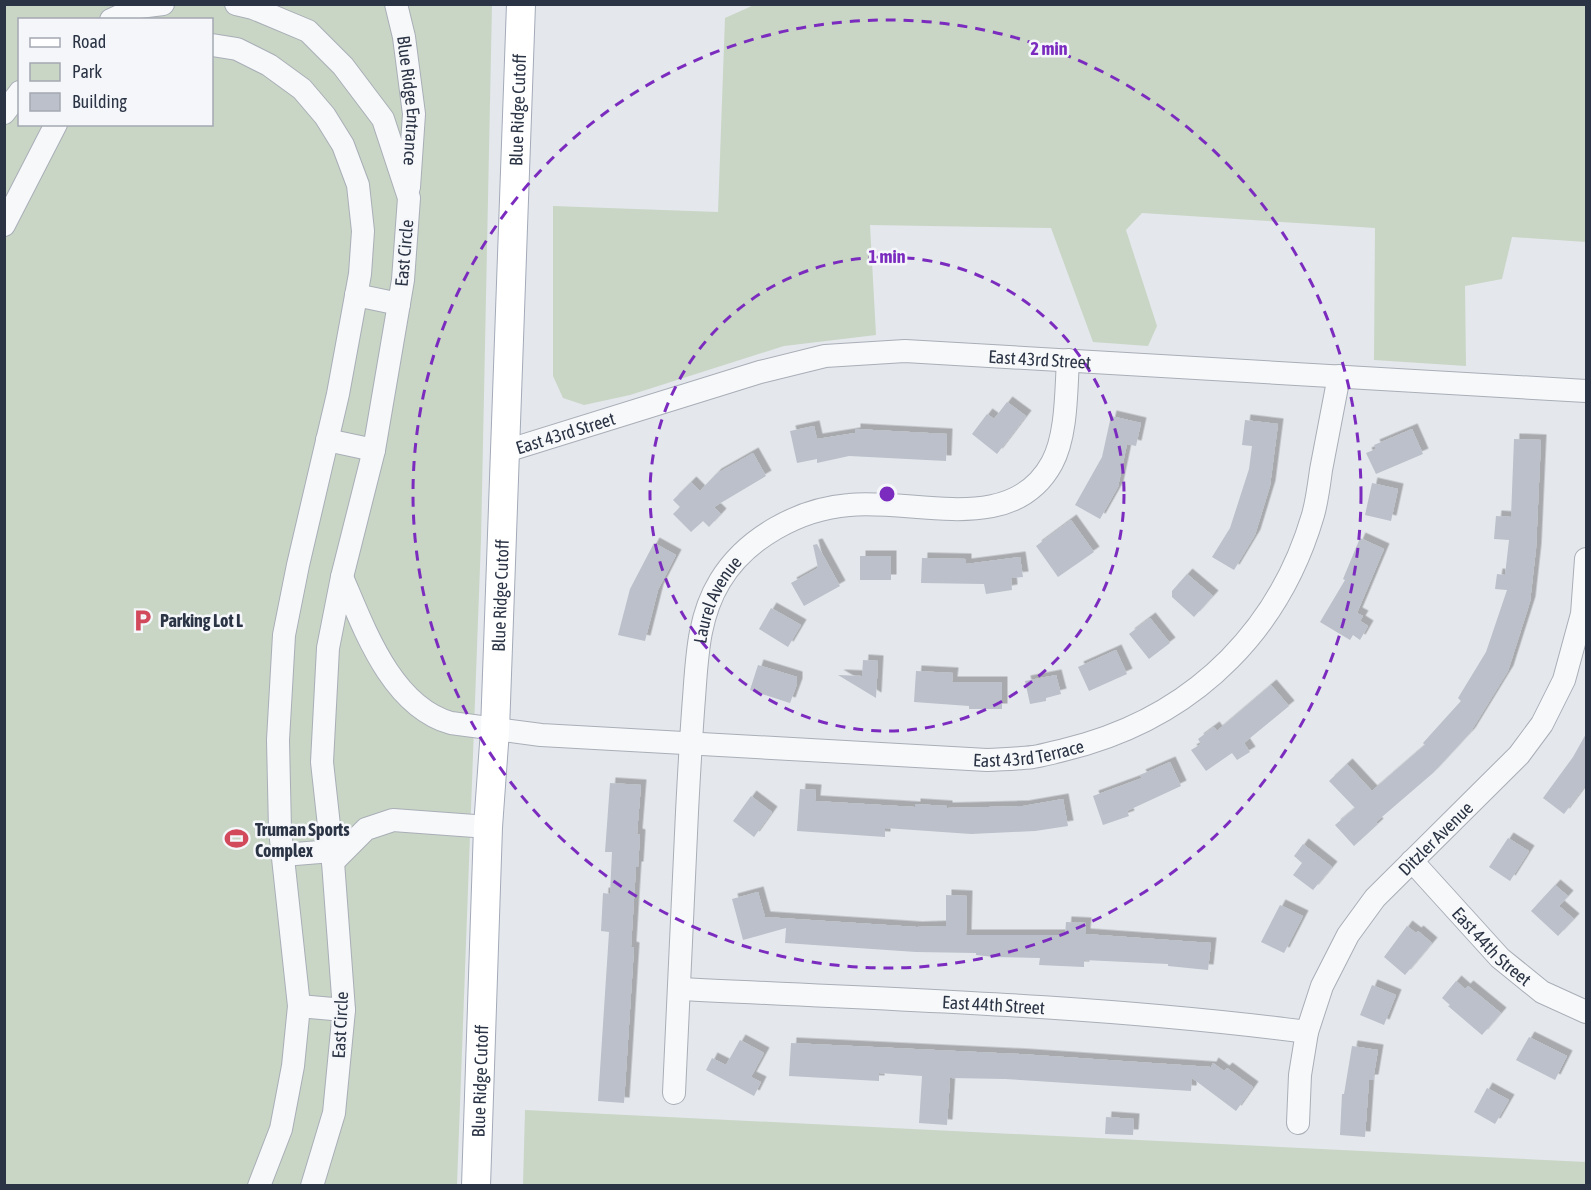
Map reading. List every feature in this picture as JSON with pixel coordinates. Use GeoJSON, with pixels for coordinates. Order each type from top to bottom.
{"type":"FeatureCollection","features":[{"type":"Feature","properties":{"kind":"main road","name":"Blue Ridge Cutoff"},"geometry":{"type":"LineString","coordinates":[[476,1185],[488,827],[495,730],[506,451],[521,4]]}},
{"type":"Feature","properties":{"kind":"street"},"geometry":{"type":"LineString","coordinates":[[115,18],[139,7],[163,4]]}},
{"type":"Feature","properties":{"kind":"street","name":"East Circle"},"geometry":{"type":"LineString","coordinates":[[236,4],[253,8],[308,31],[343,66],[383,119],[409,198],[403,280],[374,450],[342,577],[328,648],[322,762],[333,856],[344,1010],[334,1113],[312,1185]]}},
{"type":"Feature","properties":{"kind":"street","name":"Blue Ridge Entrance"},"geometry":{"type":"LineString","coordinates":[[396,4],[404,37],[414,114],[409,198]]}},
{"type":"Feature","properties":{"kind":"street"},"geometry":{"type":"LineString","coordinates":[[213,45],[237,49],[269,65],[302,89],[325,116],[343,145],[358,185],[363,231],[360,274],[338,394],[298,565],[285,635],[278,740],[283,855],[299,1006],[293,1066],[281,1129],[259,1185]]}},
{"type":"Feature","properties":{"kind":"street"},"geometry":{"type":"LineString","coordinates":[[4,87],[18,77]]}},
{"type":"Feature","properties":{"kind":"street"},"geometry":{"type":"LineString","coordinates":[[4,113],[18,95]]}},
{"type":"Feature","properties":{"kind":"street"},"geometry":{"type":"LineString","coordinates":[[4,225],[55,126]]}},
{"type":"Feature","properties":{"kind":"street"},"geometry":{"type":"LineString","coordinates":[[356,295],[399,304]]}},
{"type":"Feature","properties":{"kind":"street","name":"East 43rd Street"},"geometry":{"type":"LineString","coordinates":[[506,451],[760,372],[825,356],[905,351],[1587,391]]}},
{"type":"Feature","properties":{"kind":"street","name":"Laurel Avenue"},"geometry":{"type":"LineString","coordinates":[[674,1093],[698,644],[703,621],[719,582],[750,546],[788,522],[829,508],[879,504],[983,508],[1011,501],[1044,475],[1058,450],[1068,360]]}},
{"type":"Feature","properties":{"kind":"street","name":"East 43rd Terrace"},"geometry":{"type":"LineString","coordinates":[[495,730],[541,735],[987,760],[1033,757],[1103,738],[1130,728],[1159,713],[1201,684],[1234,655],[1262,622],[1286,585],[1313,514],[1339,376]]}},
{"type":"Feature","properties":{"kind":"street"},"geometry":{"type":"LineString","coordinates":[[327,440],[374,450]]}},
{"type":"Feature","properties":{"kind":"street","name":"Ditzler Avenue"},"geometry":{"type":"LineString","coordinates":[[1298,1123],[1300,1075],[1307,1032],[1322,986],[1348,936],[1375,898],[1519,755],[1542,724],[1564,680],[1582,614],[1587,559]]}},
{"type":"Feature","properties":{"kind":"street"},"geometry":{"type":"LineString","coordinates":[[342,577],[374,651],[408,698],[436,719],[495,730]]}},
{"type":"Feature","properties":{"kind":"street"},"geometry":{"type":"LineString","coordinates":[[283,855],[333,856],[366,829],[393,820],[488,827]]}},
{"type":"Feature","properties":{"kind":"street","name":"East 44th Street"},"geometry":{"type":"LineString","coordinates":[[1412,861],[1500,957],[1542,992],[1587,1012]]}},
{"type":"Feature","properties":{"kind":"street","name":"East 44th Street"},"geometry":{"type":"LineString","coordinates":[[679,989],[1131,1014],[1214,1020],[1307,1032]]}},
{"type":"Feature","properties":{"kind":"street"},"geometry":{"type":"LineString","coordinates":[[299,1006],[344,1010]]}},
{"type":"Feature","properties":{"kind":"green space","name":"Truman Sports Complex"},"geometry":{"type":"Polygon","coordinates":[[[5,5],[492,5],[481,540],[457,1185],[5,1186],[5,5]]]}},
{"type":"Feature","properties":{"kind":"green space"},"geometry":{"type":"Polygon","coordinates":[[[754,5],[1586,5],[1586,242],[1512,237],[1502,279],[1465,286],[1466,366],[1374,360],[1375,228],[1142,213],[1126,230],[1157,326],[1148,346],[1093,342],[1051,228],[870,225],[876,335],[784,346],[630,395],[584,405],[563,398],[553,376],[553,206],[718,212],[725,18],[754,5]]]}},
{"type":"Feature","properties":{"kind":"green space"},"geometry":{"type":"Polygon","coordinates":[[[525,1110],[1586,1162],[1586,1185],[523,1185],[525,1110]]]}},
{"type":"Feature","properties":{"kind":"building"},"geometry":{"type":"Polygon","coordinates":[[[1007,402],[1026,416],[997,454],[972,434],[987,414],[994,419],[1007,402]]]}},
{"type":"Feature","properties":{"kind":"building"},"geometry":{"type":"Polygon","coordinates":[[[1111,416],[1141,423],[1136,446],[1127,444],[1118,487],[1100,519],[1075,505],[1102,457],[1111,416]]]}},
{"type":"Feature","properties":{"kind":"building"},"geometry":{"type":"Polygon","coordinates":[[[1245,420],[1278,424],[1270,486],[1255,535],[1234,570],[1212,557],[1230,528],[1249,469],[1252,446],[1242,445],[1245,420]]]}},
{"type":"Feature","properties":{"kind":"building"},"geometry":{"type":"Polygon","coordinates":[[[814,426],[817,439],[855,433],[855,429],[947,434],[946,461],[849,456],[817,463],[817,459],[797,463],[790,431],[814,426]]]}},
{"type":"Feature","properties":{"kind":"building"},"geometry":{"type":"Polygon","coordinates":[[[1412,429],[1423,454],[1376,474],[1366,453],[1376,449],[1374,445],[1412,429]]]}},
{"type":"Feature","properties":{"kind":"building"},"geometry":{"type":"Polygon","coordinates":[[[1514,439],[1541,440],[1536,549],[1530,602],[1508,671],[1470,733],[1433,773],[1376,822],[1378,824],[1354,846],[1335,825],[1355,808],[1329,781],[1347,764],[1372,791],[1425,745],[1423,743],[1461,701],[1458,698],[1486,652],[1507,590],[1495,589],[1497,574],[1505,575],[1509,540],[1494,539],[1496,516],[1511,517],[1514,439]]]}},
{"type":"Feature","properties":{"kind":"building"},"geometry":{"type":"Polygon","coordinates":[[[753,453],[766,476],[714,507],[721,514],[709,527],[703,521],[691,532],[673,514],[680,507],[673,500],[691,482],[700,491],[716,474],[753,453]]]}},
{"type":"Feature","properties":{"kind":"building"},"geometry":{"type":"Polygon","coordinates":[[[1372,483],[1398,489],[1391,521],[1365,515],[1372,483]]]}},
{"type":"Feature","properties":{"kind":"building"},"geometry":{"type":"Polygon","coordinates":[[[1071,520],[1094,552],[1058,577],[1036,546],[1071,520]]]}},
{"type":"Feature","properties":{"kind":"building"},"geometry":{"type":"Polygon","coordinates":[[[1360,538],[1384,549],[1357,613],[1363,616],[1360,621],[1368,626],[1360,640],[1353,635],[1350,640],[1320,622],[1345,580],[1343,579],[1360,538]]]}},
{"type":"Feature","properties":{"kind":"building"},"geometry":{"type":"Polygon","coordinates":[[[654,543],[676,555],[658,590],[645,641],[618,635],[630,589],[654,543]]]}},
{"type":"Feature","properties":{"kind":"building"},"geometry":{"type":"Polygon","coordinates":[[[817,544],[840,586],[804,606],[791,583],[818,568],[813,545],[817,544]]]}},
{"type":"Feature","properties":{"kind":"building"},"geometry":{"type":"Polygon","coordinates":[[[860,556],[891,556],[891,580],[860,580],[860,556]]]}},
{"type":"Feature","properties":{"kind":"building"},"geometry":{"type":"Polygon","coordinates":[[[1020,557],[1023,577],[1011,578],[1012,590],[986,594],[984,584],[921,583],[922,558],[966,559],[966,564],[1020,557]]]}},
{"type":"Feature","properties":{"kind":"building"},"geometry":{"type":"Polygon","coordinates":[[[1187,574],[1213,596],[1194,617],[1172,597],[1172,591],[1187,574]]]}},
{"type":"Feature","properties":{"kind":"building"},"geometry":{"type":"Polygon","coordinates":[[[771,608],[801,625],[788,647],[759,629],[771,608]]]}},
{"type":"Feature","properties":{"kind":"building"},"geometry":{"type":"Polygon","coordinates":[[[1150,618],[1170,643],[1149,659],[1129,634],[1150,618]]]}},
{"type":"Feature","properties":{"kind":"building"},"geometry":{"type":"Polygon","coordinates":[[[1116,650],[1127,674],[1089,691],[1078,667],[1116,650]]]}},
{"type":"Feature","properties":{"kind":"building"},"geometry":{"type":"Polygon","coordinates":[[[863,660],[878,661],[876,698],[838,675],[862,676],[863,660]]]}},
{"type":"Feature","properties":{"kind":"building"},"geometry":{"type":"Polygon","coordinates":[[[758,665],[797,677],[797,684],[790,703],[750,690],[758,665]]]}},
{"type":"Feature","properties":{"kind":"building"},"geometry":{"type":"Polygon","coordinates":[[[916,671],[953,673],[952,682],[1002,682],[1002,709],[969,709],[969,706],[914,702],[916,671]]]}},
{"type":"Feature","properties":{"kind":"building"},"geometry":{"type":"Polygon","coordinates":[[[1056,675],[1061,694],[1046,698],[1046,701],[1030,704],[1025,681],[1056,675]]]}},
{"type":"Feature","properties":{"kind":"building"},"geometry":{"type":"Polygon","coordinates":[[[1271,685],[1289,706],[1244,743],[1250,752],[1237,760],[1232,753],[1206,771],[1191,750],[1201,744],[1198,739],[1214,727],[1217,731],[1271,685]]]}},
{"type":"Feature","properties":{"kind":"building"},"geometry":{"type":"Polygon","coordinates":[[[1587,732],[1587,783],[1564,814],[1543,798],[1573,757],[1587,732]]]}},
{"type":"Feature","properties":{"kind":"building"},"geometry":{"type":"Polygon","coordinates":[[[1170,762],[1181,786],[1127,811],[1129,816],[1103,825],[1093,796],[1142,778],[1140,775],[1170,762]]]}},
{"type":"Feature","properties":{"kind":"building"},"geometry":{"type":"Polygon","coordinates":[[[610,783],[641,785],[624,1103],[598,1101],[609,932],[601,931],[603,893],[610,894],[612,852],[605,852],[610,783]]]}},
{"type":"Feature","properties":{"kind":"building"},"geometry":{"type":"Polygon","coordinates":[[[800,789],[816,790],[815,801],[915,807],[915,804],[947,806],[947,808],[1023,806],[1063,799],[1068,826],[1035,831],[971,834],[885,828],[885,837],[797,831],[800,789]]]}},
{"type":"Feature","properties":{"kind":"building"},"geometry":{"type":"Polygon","coordinates":[[[751,796],[772,812],[754,837],[733,821],[751,796]]]}},
{"type":"Feature","properties":{"kind":"building"},"geometry":{"type":"Polygon","coordinates":[[[1508,838],[1529,851],[1510,881],[1489,867],[1508,838]]]}},
{"type":"Feature","properties":{"kind":"building"},"geometry":{"type":"Polygon","coordinates":[[[1303,844],[1332,867],[1313,890],[1293,875],[1302,863],[1294,856],[1303,844]]]}},
{"type":"Feature","properties":{"kind":"building"},"geometry":{"type":"Polygon","coordinates":[[[1555,885],[1568,896],[1559,906],[1574,919],[1558,936],[1531,911],[1555,885]]]}},
{"type":"Feature","properties":{"kind":"building"},"geometry":{"type":"Polygon","coordinates":[[[758,892],[765,917],[917,927],[946,926],[946,895],[967,896],[966,935],[1065,935],[1066,922],[1086,923],[1085,934],[1211,943],[1208,970],[1168,966],[1168,964],[1084,960],[1084,967],[1039,965],[1040,958],[785,943],[786,928],[743,940],[732,899],[758,892]]]}},
{"type":"Feature","properties":{"kind":"building"},"geometry":{"type":"Polygon","coordinates":[[[1280,905],[1303,916],[1284,953],[1261,942],[1280,905]]]}},
{"type":"Feature","properties":{"kind":"building"},"geometry":{"type":"Polygon","coordinates":[[[1407,926],[1416,933],[1418,931],[1432,943],[1405,975],[1384,957],[1407,926]]]}},
{"type":"Feature","properties":{"kind":"building"},"geometry":{"type":"Polygon","coordinates":[[[1456,981],[1465,989],[1468,986],[1501,1013],[1482,1035],[1442,998],[1456,981]]]}},
{"type":"Feature","properties":{"kind":"building"},"geometry":{"type":"Polygon","coordinates":[[[1372,985],[1396,995],[1384,1025],[1360,1015],[1372,985]]]}},
{"type":"Feature","properties":{"kind":"building"},"geometry":{"type":"Polygon","coordinates":[[[1529,1037],[1567,1056],[1555,1080],[1516,1060],[1529,1037]]]}},
{"type":"Feature","properties":{"kind":"building"},"geometry":{"type":"Polygon","coordinates":[[[740,1040],[764,1053],[751,1077],[761,1082],[754,1096],[706,1070],[712,1058],[726,1065],[740,1040]]]}},
{"type":"Feature","properties":{"kind":"building"},"geometry":{"type":"Polygon","coordinates":[[[791,1043],[1020,1054],[1211,1067],[1213,1063],[1224,1071],[1227,1068],[1253,1087],[1236,1111],[1192,1078],[1191,1091],[1005,1079],[950,1078],[947,1125],[919,1123],[922,1076],[879,1073],[879,1081],[789,1076],[791,1043]]]}},
{"type":"Feature","properties":{"kind":"building"},"geometry":{"type":"Polygon","coordinates":[[[1352,1046],[1378,1050],[1373,1080],[1369,1080],[1365,1137],[1340,1135],[1342,1094],[1344,1094],[1352,1046]]]}},
{"type":"Feature","properties":{"kind":"building"},"geometry":{"type":"Polygon","coordinates":[[[1487,1088],[1509,1100],[1495,1124],[1474,1112],[1487,1088]]]}},
{"type":"Feature","properties":{"kind":"building"},"geometry":{"type":"Polygon","coordinates":[[[1106,1117],[1134,1119],[1133,1135],[1105,1134],[1106,1117]]]}},
{"type":"Feature","properties":{"kind":"place","name":"Parking Lot L"},"geometry":{"type":"Point","coordinates":[142,620]}},
{"type":"Feature","properties":{"kind":"place","name":"Truman Sports Complex"},"geometry":{"type":"Point","coordinates":[237,839]}}]}
